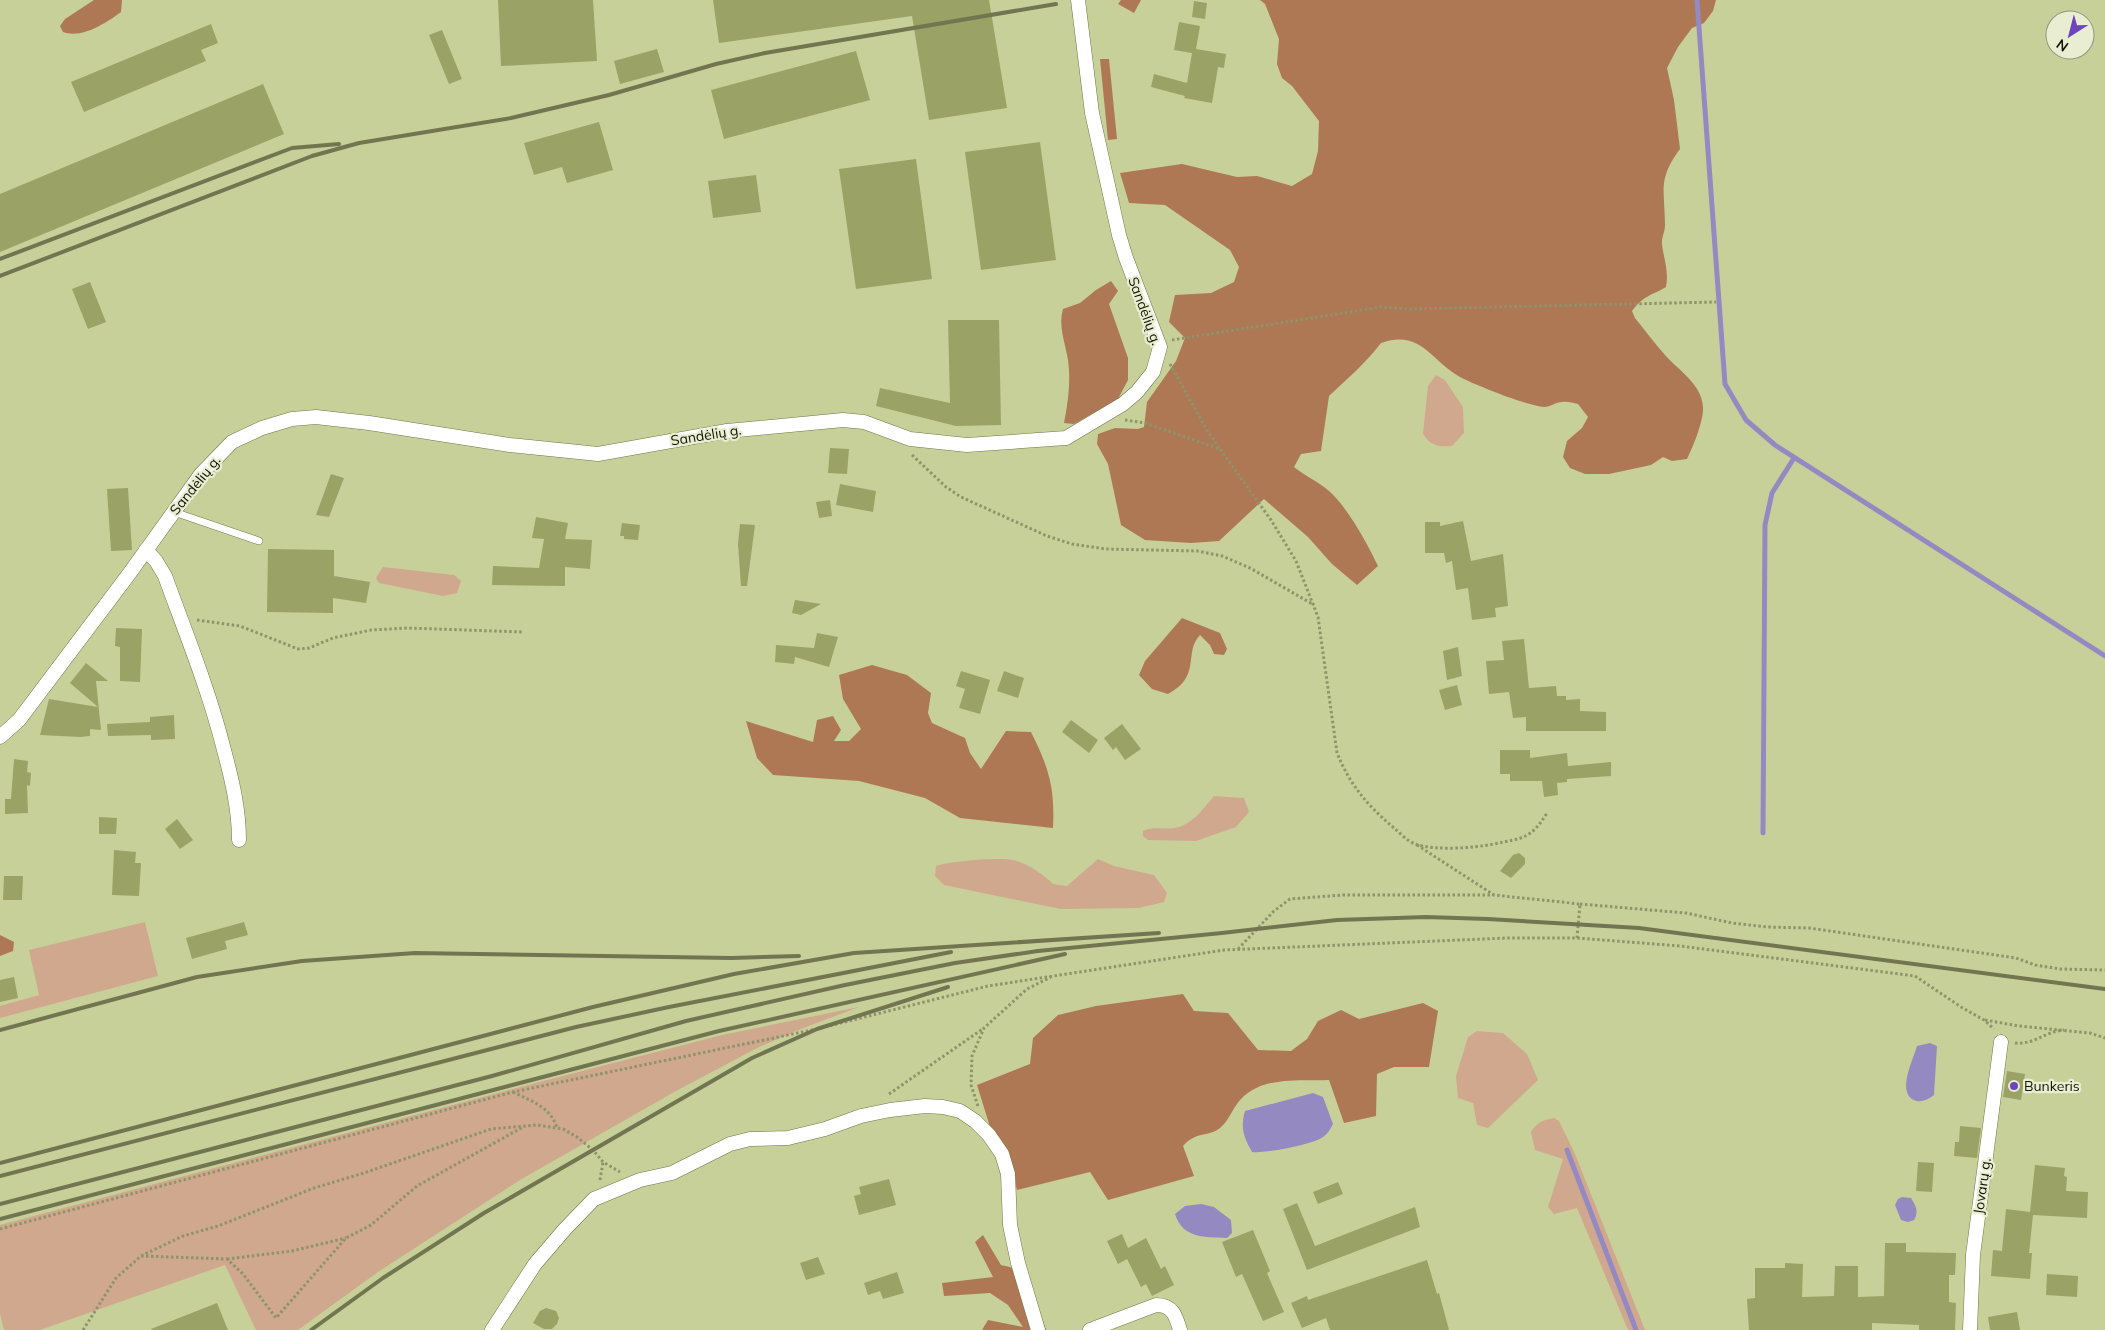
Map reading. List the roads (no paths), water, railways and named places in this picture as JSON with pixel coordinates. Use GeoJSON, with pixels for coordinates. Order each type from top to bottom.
{"type":"FeatureCollection","features":[{"type":"Feature","properties":{"kind":"street","name":"Sandėlių g."},"geometry":{"type":"LineString","coordinates":[[0,737],[19,720],[201,474],[232,442],[262,428],[292,419],[316,417],[369,423],[510,445],[598,454],[727,431],[843,420],[864,422],[910,439],[967,445],[1066,438],[1123,404],[1137,392],[1153,372],[1160,347],[1119,235],[1092,113],[1078,0]]}},
{"type":"Feature","properties":{"kind":"street"},"geometry":{"type":"LineString","coordinates":[[146,550],[156,561],[165,576],[211,700],[235,797],[240,840]]}},
{"type":"Feature","properties":{"kind":"street","name":"Jovarų g."},"geometry":{"type":"LineString","coordinates":[[1970,1330],[1973,1255],[2001,1042]]}},
{"type":"Feature","properties":{"kind":"street"},"geometry":{"type":"LineString","coordinates":[[492,1330],[536,1264],[565,1229],[594,1199],[640,1180],[672,1173],[730,1144],[750,1140],[788,1138],[825,1129],[861,1116],[924,1106],[942,1106],[960,1111],[975,1121],[989,1135],[1002,1154],[1008,1174],[1010,1225],[1018,1263],[1038,1330]]}},
{"type":"Feature","properties":{"kind":"street"},"geometry":{"type":"LineString","coordinates":[[1090,1330],[1156,1304],[1171,1308],[1180,1330]]}},
{"type":"Feature","properties":{"kind":"lane"},"geometry":{"type":"LineString","coordinates":[[174,511],[259,541]]}},
{"type":"Feature","properties":{"kind":"waterway"},"geometry":{"type":"LineString","coordinates":[[1697,0],[1725,384],[1746,420],[1775,445],[2105,656]]}},
{"type":"Feature","properties":{"kind":"waterway"},"geometry":{"type":"LineString","coordinates":[[1763,833],[1765,525],[1772,493],[1794,458]]}},
{"type":"Feature","properties":{"kind":"waterway"},"geometry":{"type":"LineString","coordinates":[[1567,1150],[1636,1330]]}},
{"type":"Feature","properties":{"kind":"railway"},"geometry":{"type":"LineString","coordinates":[[0,276],[312,156],[359,143],[511,118],[609,95],[716,64],[765,53],[1056,4]]}},
{"type":"Feature","properties":{"kind":"railway"},"geometry":{"type":"LineString","coordinates":[[0,259],[292,148],[339,144]]}},
{"type":"Feature","properties":{"kind":"railway"},"geometry":{"type":"LineString","coordinates":[[0,1204],[492,1076],[686,1021],[845,985],[955,963],[1038,951],[1337,920],[1426,917],[1639,928],[2105,989]]}},
{"type":"Feature","properties":{"kind":"railway"},"geometry":{"type":"LineString","coordinates":[[0,1163],[593,1007],[734,974],[854,953],[1159,933]]}},
{"type":"Feature","properties":{"kind":"railway"},"geometry":{"type":"LineString","coordinates":[[0,1176],[576,1027],[951,952]]}},
{"type":"Feature","properties":{"kind":"railway"},"geometry":{"type":"LineString","coordinates":[[0,1030],[197,977],[302,961],[415,953],[731,958],[799,956]]}},
{"type":"Feature","properties":{"kind":"railway"},"geometry":{"type":"LineString","coordinates":[[0,1219],[719,1031],[1065,954]]}},
{"type":"Feature","properties":{"kind":"railway"},"geometry":{"type":"LineString","coordinates":[[311,1330],[383,1278],[484,1213],[752,1058],[817,1029],[948,987]]}},
{"type":"Feature","properties":{"kind":"place","name":"Bunkeris"},"geometry":{"type":"Point","coordinates":[2014,1086]}}]}
